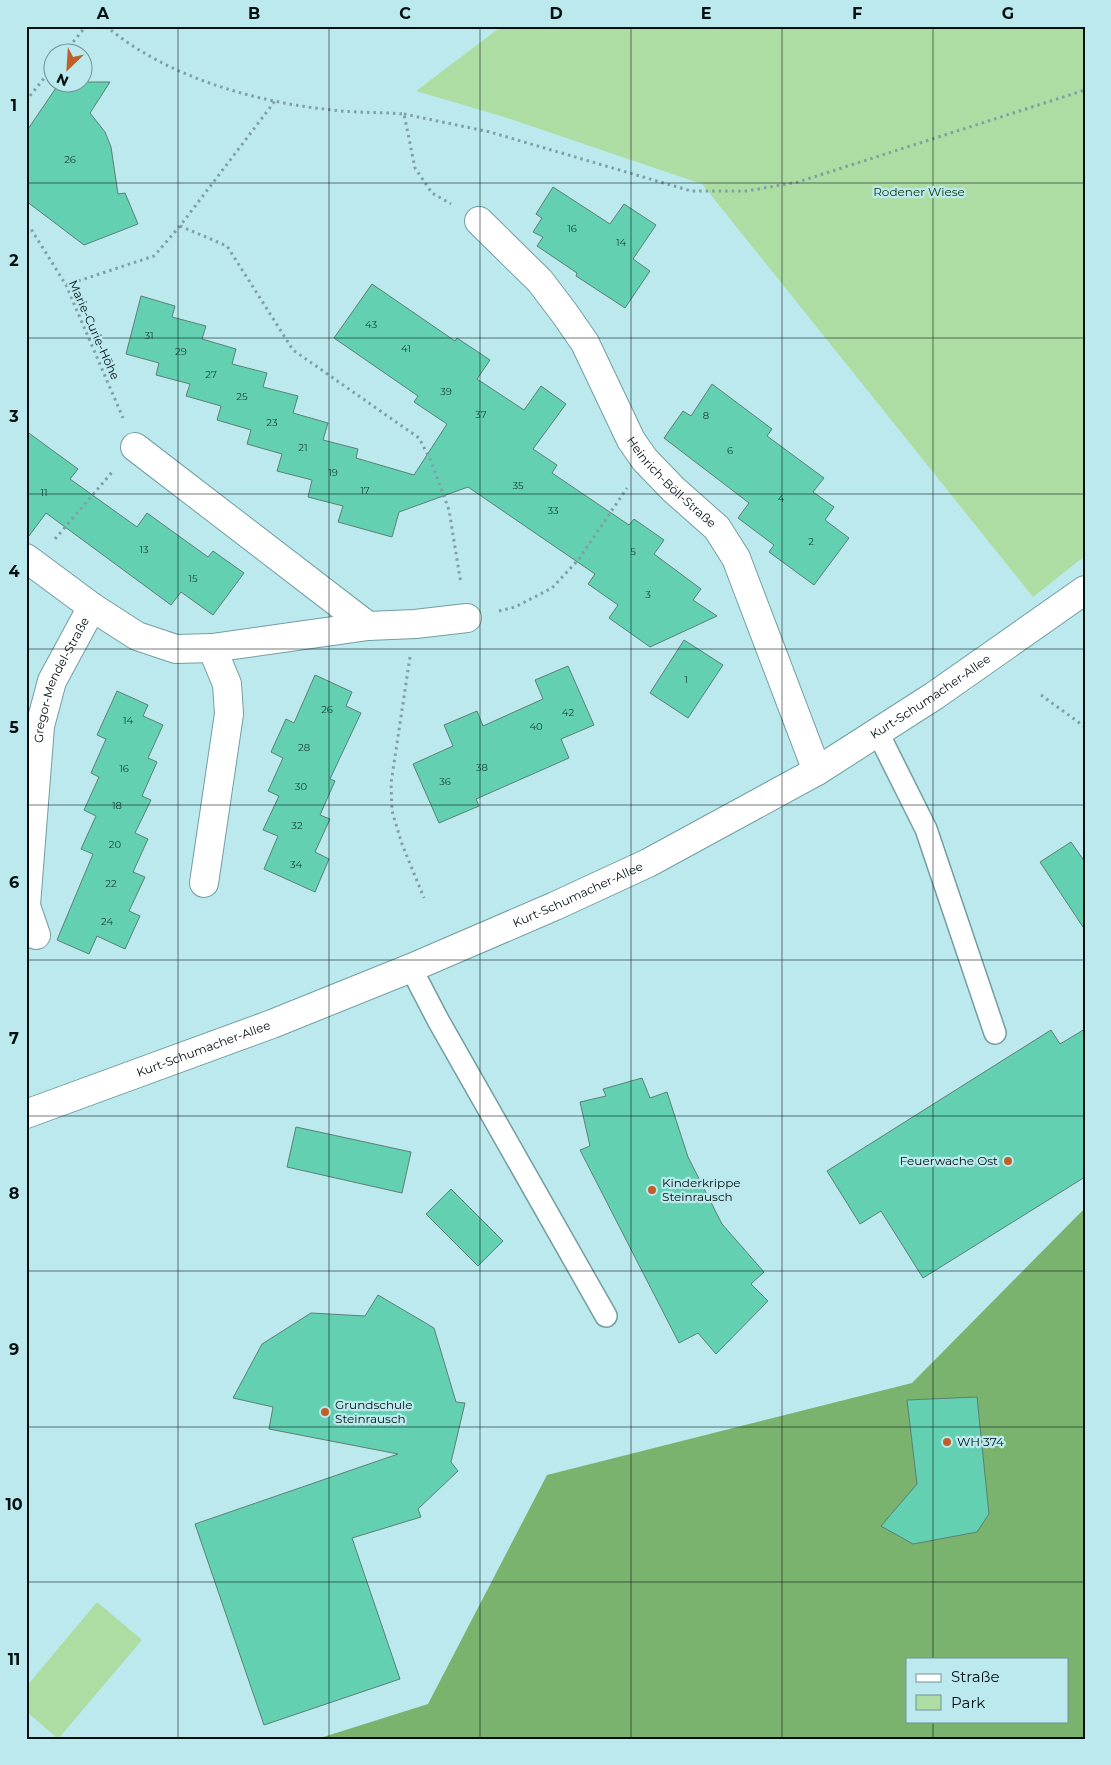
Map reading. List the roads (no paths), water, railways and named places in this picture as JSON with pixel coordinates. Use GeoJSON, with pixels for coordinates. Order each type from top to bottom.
{"type":"FeatureCollection","features":[{"type":"Feature","properties":{"kind":"street","name":"Heinrich-Böll-Straße"},"geometry":{"type":"LineString","coordinates":[[479,221],[540,281],[566,314],[585,344],[631,440],[645,460],[673,489],[717,528],[736,558],[817,771]]}},
{"type":"Feature","properties":{"kind":"street"},"geometry":{"type":"LineString","coordinates":[[135,447],[368,626]]}},
{"type":"Feature","properties":{"kind":"street","name":"Gregor-Mendel-Straße"},"geometry":{"type":"LineString","coordinates":[[30,561],[92,607],[137,636],[176,649],[212,648],[368,626],[415,624],[467,618]]}},
{"type":"Feature","properties":{"kind":"street","name":"Kurt-Schumacher-Allee"},"geometry":{"type":"LineString","coordinates":[[26,1114],[272,1024],[411,968],[555,906],[648,863],[817,771],[878,733],[1085,590]]}},
{"type":"Feature","properties":{"kind":"street","name":"Gregor-Mendel-Straße"},"geometry":{"type":"LineString","coordinates":[[36,935],[26,905],[40,726],[52,681],[92,607]]}},
{"type":"Feature","properties":{"kind":"street"},"geometry":{"type":"LineString","coordinates":[[204,883],[229,714],[227,684],[212,648]]}},
{"type":"Feature","properties":{"kind":"lane"},"geometry":{"type":"LineString","coordinates":[[878,733],[926,829],[995,1033]]}},
{"type":"Feature","properties":{"kind":"lane"},"geometry":{"type":"LineString","coordinates":[[411,968],[438,1020],[606,1316]]}},
{"type":"Feature","properties":{"kind":"place","name":"Feuerwache Ost"},"geometry":{"type":"Point","coordinates":[1008,1161]}},
{"type":"Feature","properties":{"kind":"place","name":"Kinderkrippe Steinrausch"},"geometry":{"type":"Point","coordinates":[652,1190]}},
{"type":"Feature","properties":{"kind":"place","name":"Grundschule Steinrausch"},"geometry":{"type":"Point","coordinates":[325,1412]}},
{"type":"Feature","properties":{"kind":"place","name":"WH 374"},"geometry":{"type":"Point","coordinates":[947,1442]}},
{"type":"Feature","properties":{"kind":"park label","name":"Rodener Wiese"},"geometry":{"type":"Point","coordinates":[919,192]}}]}
